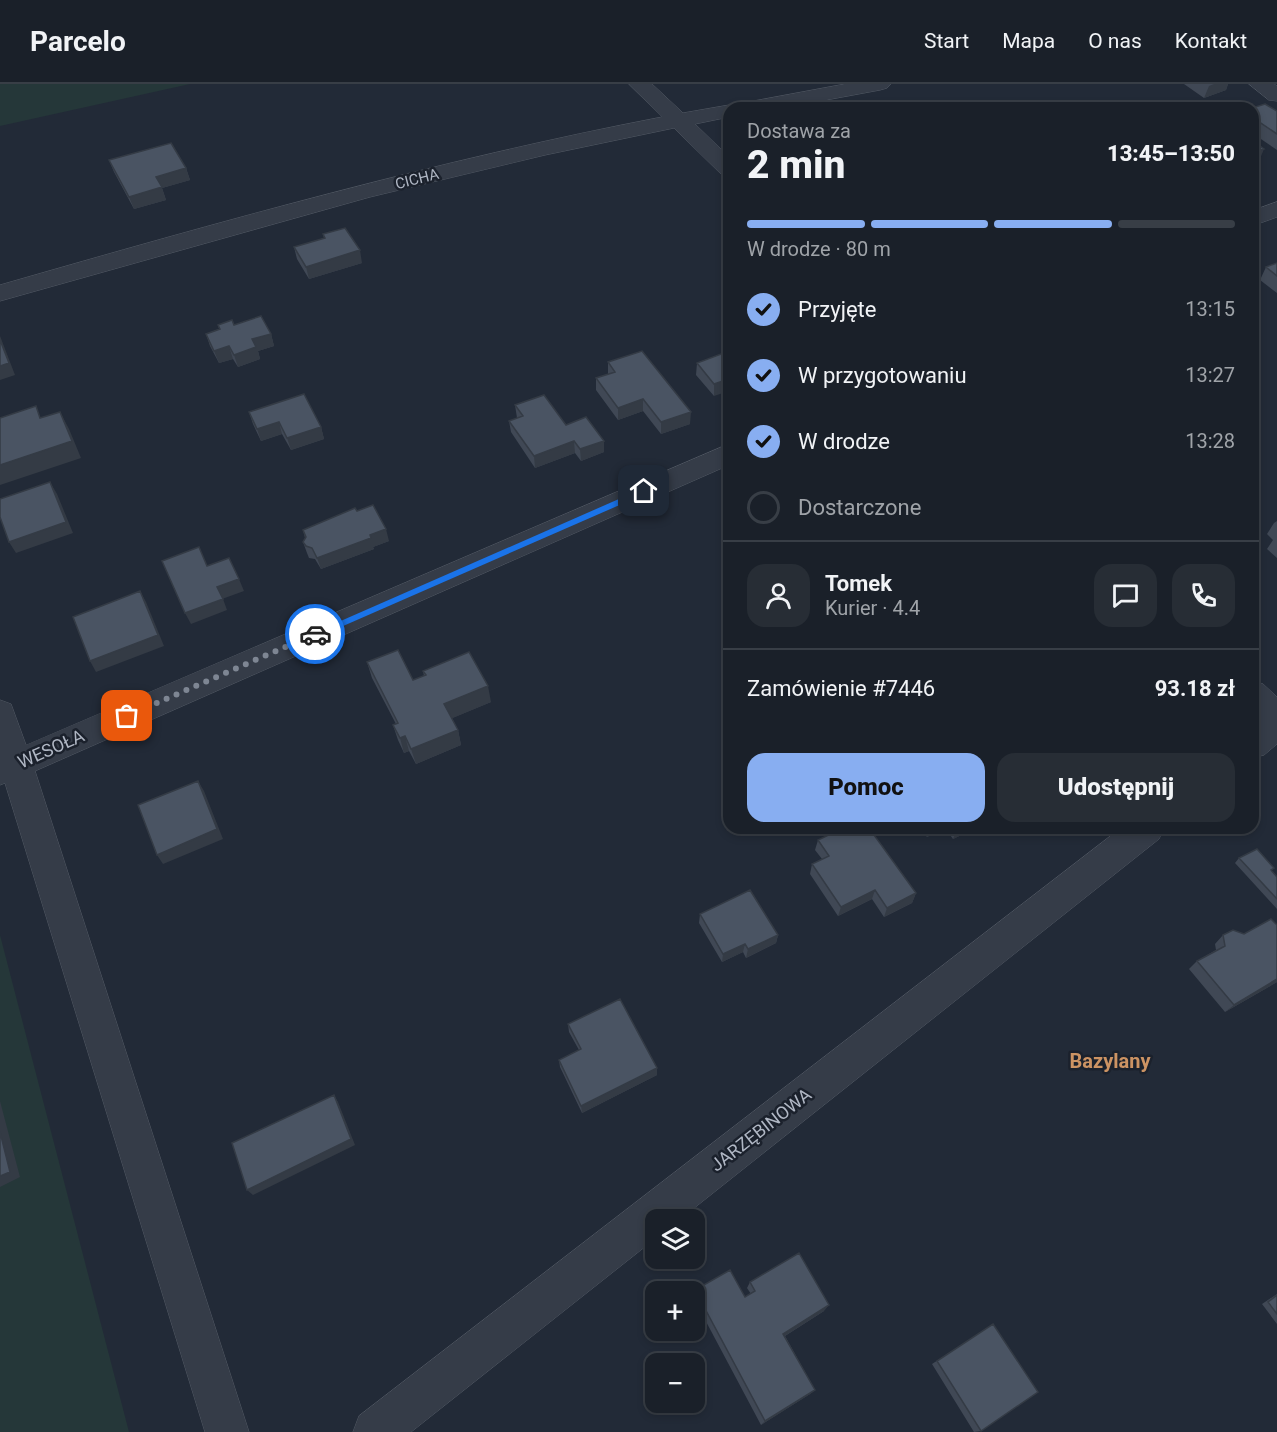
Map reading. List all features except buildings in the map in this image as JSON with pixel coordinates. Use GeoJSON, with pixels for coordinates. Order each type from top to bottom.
{"type":"FeatureCollection","features":[{"type":"Feature","properties":{"kind":"street"},"geometry":{"type":"LineString","coordinates":[[640,84],[723,163]]}},
{"type":"Feature","properties":{"kind":"street"},"geometry":{"type":"LineString","coordinates":[[781,102],[879,84]]}},
{"type":"Feature","properties":{"kind":"street"},"geometry":{"type":"LineString","coordinates":[[1260,84],[1277,95]]}},
{"type":"Feature","properties":{"kind":"street","name":"CICHA"},"geometry":{"type":"LineString","coordinates":[[0,292],[402,182],[556,146],[723,112]]}},
{"type":"Feature","properties":{"kind":"street"},"geometry":{"type":"LineString","coordinates":[[1259,216],[1277,209]]}},
{"type":"Feature","properties":{"kind":"street","name":"WESOŁA"},"geometry":{"type":"LineString","coordinates":[[9,767],[723,457]]}},
{"type":"Feature","properties":{"kind":"street"},"geometry":{"type":"LineString","coordinates":[[1259,700],[1277,718]]}},
{"type":"Feature","properties":{"kind":"street"},"geometry":{"type":"LineString","coordinates":[[0,713],[9,767],[227,1432]]}},
{"type":"Feature","properties":{"kind":"street"},"geometry":{"type":"LineString","coordinates":[[1259,740],[1277,726]]}},
{"type":"Feature","properties":{"kind":"street","name":"JARZĘBINOWA"},"geometry":{"type":"LineString","coordinates":[[375,1432],[1139,834]]}},
{"type":"Feature","properties":{"kind":"shaded area"},"geometry":{"type":"Polygon","coordinates":[[[0,84],[190,84],[0,126],[0,84]]]}},
{"type":"Feature","properties":{"kind":"shaded area"},"geometry":{"type":"Polygon","coordinates":[[[0,935],[129,1432],[0,1432],[0,935]]]}},
{"type":"Feature","properties":{"kind":"way so far"},"geometry":{"type":"LineString","coordinates":[[127,716],[315,634]]}},
{"type":"Feature","properties":{"kind":"district","name":"Bazylany"},"geometry":{"type":"Point","coordinates":[1110,1061]}},
{"type":"Feature","properties":{"kind":"route"},"geometry":{"type":"LineString","coordinates":[[315,634],[644,491]]}}]}
